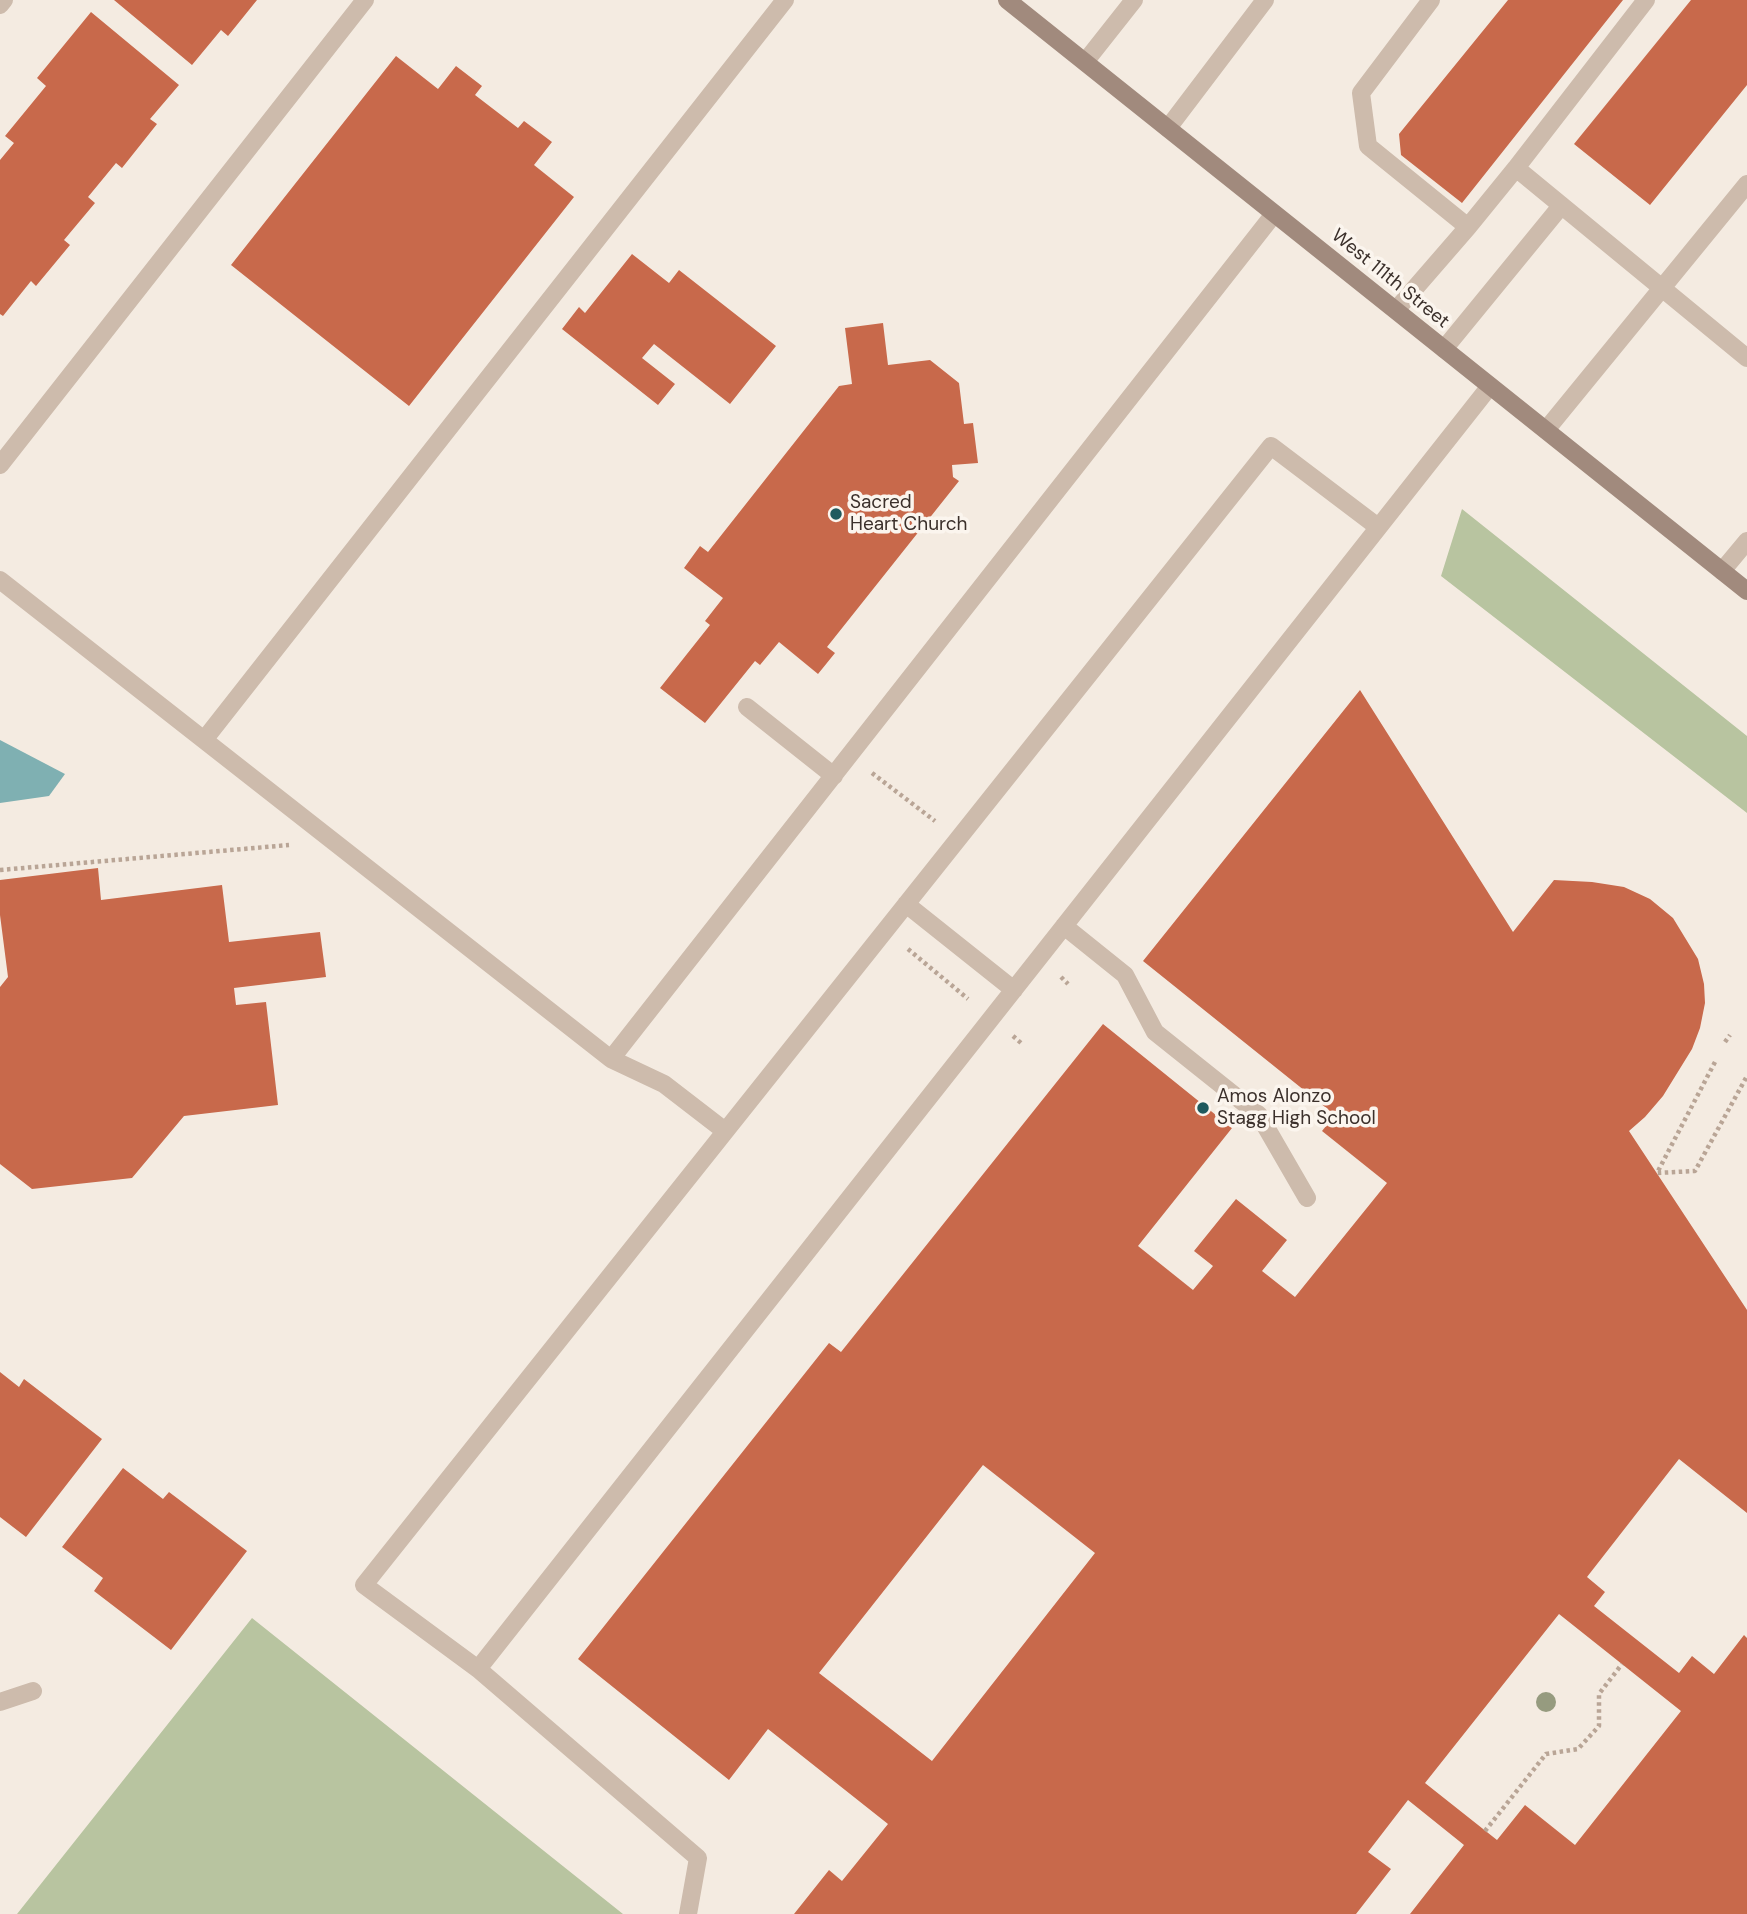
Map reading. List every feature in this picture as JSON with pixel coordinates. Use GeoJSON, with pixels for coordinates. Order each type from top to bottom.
{"type":"FeatureCollection","features":[{"type":"Feature","properties":{"kind":"main road","name":"West 111th Street"},"geometry":{"type":"LineString","coordinates":[[1007,0],[1747,591]]}},
{"type":"Feature","properties":{"kind":"street"},"geometry":{"type":"LineString","coordinates":[[0,5],[4,0]]}},
{"type":"Feature","properties":{"kind":"street"},"geometry":{"type":"LineString","coordinates":[[0,465],[365,0]]}},
{"type":"Feature","properties":{"kind":"street"},"geometry":{"type":"LineString","coordinates":[[204,740],[785,0]]}},
{"type":"Feature","properties":{"kind":"street"},"geometry":{"type":"LineString","coordinates":[[1084,62],[1134,0]]}},
{"type":"Feature","properties":{"kind":"street"},"geometry":{"type":"LineString","coordinates":[[1167,128],[1265,0]]}},
{"type":"Feature","properties":{"kind":"street"},"geometry":{"type":"LineString","coordinates":[[1431,0],[1361,93],[1368,146],[1468,227]]}},
{"type":"Feature","properties":{"kind":"street"},"geometry":{"type":"LineString","coordinates":[[1396,310],[1468,227],[1646,0]]}},
{"type":"Feature","properties":{"kind":"street"},"geometry":{"type":"LineString","coordinates":[[1516,167],[1747,358]]}},
{"type":"Feature","properties":{"kind":"street"},"geometry":{"type":"LineString","coordinates":[[1546,430],[1747,184]]}},
{"type":"Feature","properties":{"kind":"street"},"geometry":{"type":"LineString","coordinates":[[1444,349],[1561,206]]}},
{"type":"Feature","properties":{"kind":"street"},"geometry":{"type":"LineString","coordinates":[[611,1059],[1274,214]]}},
{"type":"Feature","properties":{"kind":"street"},"geometry":{"type":"LineString","coordinates":[[478,1669],[1490,386]]}},
{"type":"Feature","properties":{"kind":"street"},"geometry":{"type":"LineString","coordinates":[[688,1914],[698,1858],[478,1669],[365,1585],[1271,446],[1378,527]]}},
{"type":"Feature","properties":{"kind":"street"},"geometry":{"type":"LineString","coordinates":[[1722,571],[1747,541]]}},
{"type":"Feature","properties":{"kind":"street"},"geometry":{"type":"LineString","coordinates":[[0,580],[611,1059],[664,1084],[726,1131]]}},
{"type":"Feature","properties":{"kind":"street"},"geometry":{"type":"LineString","coordinates":[[747,707],[834,776]]}},
{"type":"Feature","properties":{"kind":"street"},"geometry":{"type":"LineString","coordinates":[[906,904],[1014,990]]}},
{"type":"Feature","properties":{"kind":"street"},"geometry":{"type":"LineString","coordinates":[[1064,926],[1125,975],[1155,1032],[1259,1115],[1307,1198]]}},
{"type":"Feature","properties":{"kind":"street"},"geometry":{"type":"LineString","coordinates":[[0,1702],[33,1691]]}},
{"type":"Feature","properties":{"kind":"path"},"geometry":{"type":"LineString","coordinates":[[0,870],[290,845]]}},
{"type":"Feature","properties":{"kind":"path"},"geometry":{"type":"LineString","coordinates":[[1725,1042],[1730,1035]]}},
{"type":"Feature","properties":{"kind":"path"},"geometry":{"type":"LineString","coordinates":[[1715,1062],[1657,1173],[1695,1171],[1747,1076]]}},
{"type":"Feature","properties":{"kind":"path"},"geometry":{"type":"LineString","coordinates":[[1485,1831],[1546,1754],[1578,1749],[1599,1726],[1599,1694],[1622,1664]]}},
{"type":"Feature","properties":{"kind":"green space"},"geometry":{"type":"Polygon","coordinates":[[[1462,509],[1747,736],[1747,813],[1441,576],[1462,509]]]}},
{"type":"Feature","properties":{"kind":"green space"},"geometry":{"type":"Polygon","coordinates":[[[252,1618],[623,1914],[17,1914],[252,1618]]]}},
{"type":"Feature","properties":{"kind":"water"},"geometry":{"type":"Polygon","coordinates":[[[0,740],[65,774],[49,796],[0,803],[0,740]]]}},
{"type":"Feature","properties":{"kind":"building"},"geometry":{"type":"Polygon","coordinates":[[[114,0],[257,0],[228,36],[221,30],[192,65],[114,0]]]}},
{"type":"Feature","properties":{"kind":"building"},"geometry":{"type":"Polygon","coordinates":[[[1508,0],[1623,0],[1462,203],[1401,155],[1399,134],[1508,0]]]}},
{"type":"Feature","properties":{"kind":"building"},"geometry":{"type":"Polygon","coordinates":[[[1691,0],[1747,0],[1747,85],[1650,205],[1574,144],[1691,0]]]}},
{"type":"Feature","properties":{"kind":"building"},"geometry":{"type":"Polygon","coordinates":[[[91,12],[179,85],[150,119],[157,124],[122,168],[116,163],[88,197],[95,203],[64,240],[70,245],[36,286],[31,281],[3,316],[0,314],[0,160],[14,143],[5,136],[46,86],[37,78],[91,12]]]}},
{"type":"Feature","properties":{"kind":"building"},"geometry":{"type":"Polygon","coordinates":[[[396,56],[438,89],[456,66],[482,86],[475,95],[518,128],[524,121],[552,142],[534,165],[574,197],[409,406],[231,265],[396,56]]]}},
{"type":"Feature","properties":{"kind":"building"},"geometry":{"type":"Polygon","coordinates":[[[632,254],[669,283],[679,270],[776,346],[730,404],[654,344],[642,358],[675,384],[658,405],[562,329],[579,307],[585,313],[632,254]]]}},
{"type":"Feature","properties":{"kind":"building","name":"Sacred Heart Church"},"geometry":{"type":"Polygon","coordinates":[[[883,323],[888,365],[930,360],[959,383],[964,424],[973,423],[978,463],[952,465],[953,477],[959,481],[827,647],[835,653],[818,674],[779,642],[760,665],[755,661],[705,723],[660,688],[710,625],[705,621],[723,598],[684,568],[700,546],[708,552],[839,386],[852,384],[845,328],[883,323]]]}},
{"type":"Feature","properties":{"kind":"building"},"geometry":{"type":"Polygon","coordinates":[[[1360,690],[1513,932],[1554,880],[1624,887],[1650,899],[1673,918],[1698,959],[1705,1003],[1700,1028],[1692,1049],[1663,1096],[1629,1131],[1747,1310],[1747,1513],[1679,1459],[1587,1577],[1605,1592],[1594,1606],[1679,1673],[1692,1656],[1714,1674],[1744,1635],[1747,1638],[1747,1914],[1410,1914],[1464,1845],[1408,1800],[1368,1852],[1391,1869],[1356,1914],[794,1914],[829,1870],[842,1881],[888,1824],[768,1729],[729,1780],[578,1659],[829,1343],[841,1352],[1103,1024],[1232,1128],[1138,1246],[1193,1290],[1213,1266],[1194,1251],[1236,1199],[1287,1240],[1262,1271],[1295,1297],[1387,1183],[1322,1131],[1335,1115],[1143,961],[1360,690]],[[983,1465],[819,1673],[932,1761],[1095,1553],[983,1465]],[[1559,1614],[1425,1783],[1497,1840],[1525,1805],[1575,1845],[1681,1711],[1559,1614]]]}},
{"type":"Feature","properties":{"kind":"building"},"geometry":{"type":"Polygon","coordinates":[[[98,868],[101,900],[222,885],[229,942],[320,932],[326,977],[234,988],[236,1005],[266,1002],[278,1105],[184,1116],[132,1178],[32,1189],[0,1164],[0,987],[8,977],[0,915],[0,880],[98,868]]]}},
{"type":"Feature","properties":{"kind":"building"},"geometry":{"type":"Polygon","coordinates":[[[0,1372],[19,1387],[24,1379],[102,1439],[26,1537],[0,1517],[0,1372]]]}},
{"type":"Feature","properties":{"kind":"building"},"geometry":{"type":"Polygon","coordinates":[[[123,1468],[163,1499],[169,1492],[247,1551],[171,1650],[94,1591],[103,1578],[62,1547],[123,1468]]]}},
{"type":"Feature","properties":{"kind":"place","name":"Sacred Heart Church"},"geometry":{"type":"Point","coordinates":[836,514]}},
{"type":"Feature","properties":{"kind":"place","name":"Amos Alonzo Stagg High School"},"geometry":{"type":"Point","coordinates":[1203,1108]}}]}
